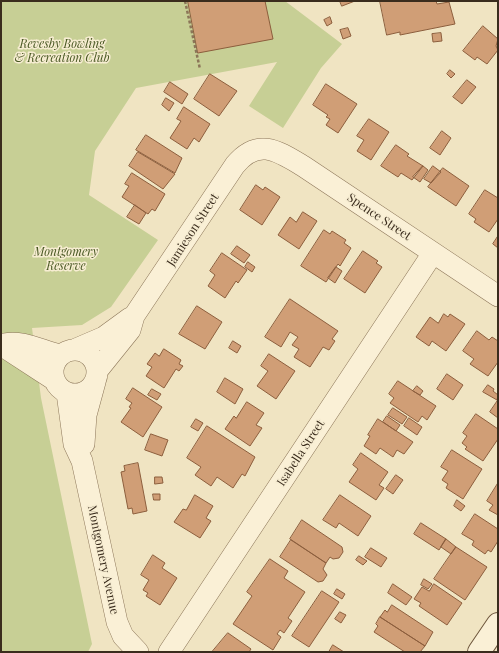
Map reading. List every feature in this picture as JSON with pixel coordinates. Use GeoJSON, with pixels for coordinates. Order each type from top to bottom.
{"type":"FeatureCollection","features":[{"type":"Feature","properties":{"kind":"main road"},"geometry":{"type":"LineString","coordinates":[[479,652],[498,624]]}},
{"type":"Feature","properties":{"kind":"street","name":"Spence Street"},"geometry":{"type":"LineString","coordinates":[[256,149],[270,150],[289,158],[498,296]]}},
{"type":"Feature","properties":{"kind":"street","name":"Jamieson Street"},"geometry":{"type":"LineString","coordinates":[[96,377],[130,330],[134,316],[235,165],[248,152],[256,149]]}},
{"type":"Feature","properties":{"kind":"street","name":"Isabella Street"},"geometry":{"type":"LineString","coordinates":[[170,652],[433,253]]}},
{"type":"Feature","properties":{"kind":"street","name":"Jamieson Street"},"geometry":{"type":"LineString","coordinates":[[68,352],[104,337],[134,316]]}},
{"type":"Feature","properties":{"kind":"street"},"geometry":{"type":"LineString","coordinates":[[12,342],[68,352],[81,350],[91,356],[94,360],[96,377],[87,391],[82,393],[60,386],[1,345],[12,342]]}},
{"type":"Feature","properties":{"kind":"street"},"geometry":{"type":"LineString","coordinates":[[60,386],[54,364],[68,352]]}},
{"type":"Feature","properties":{"kind":"street","name":"Montgomery Avenue"},"geometry":{"type":"LineString","coordinates":[[82,461],[85,420],[96,377]]}},
{"type":"Feature","properties":{"kind":"street","name":"Montgomery Avenue"},"geometry":{"type":"LineString","coordinates":[[60,386],[74,444],[82,461],[117,622],[124,636],[138,652]]}},
{"type":"Feature","properties":{"kind":"path"},"geometry":{"type":"LineString","coordinates":[[185,1],[200,69]]}},
{"type":"Feature","properties":{"kind":"green space","name":"Montgomery Reserve"},"geometry":{"type":"Polygon","coordinates":[[[1,1],[285,1],[342,44],[321,68],[283,128],[249,106],[277,62],[136,88],[95,151],[89,195],[158,240],[111,307],[82,325],[32,328],[41,398],[92,644],[88,652],[1,652],[1,1]]]}},
{"type":"Feature","properties":{"kind":"building"},"geometry":{"type":"Polygon","coordinates":[[[188,1],[265,1],[273,39],[198,53],[188,1]]]}},
{"type":"Feature","properties":{"kind":"building"},"geometry":{"type":"Polygon","coordinates":[[[340,1],[355,1],[342,6],[340,1]]]}},
{"type":"Feature","properties":{"kind":"building"},"geometry":{"type":"Polygon","coordinates":[[[380,1],[436,1],[437,4],[449,2],[455,24],[400,35],[400,32],[387,35],[380,1]]]}},
{"type":"Feature","properties":{"kind":"building"},"geometry":{"type":"Polygon","coordinates":[[[330,17],[332,23],[327,26],[324,20],[330,17]]]}},
{"type":"Feature","properties":{"kind":"building"},"geometry":{"type":"Polygon","coordinates":[[[483,26],[498,39],[496,46],[498,50],[487,64],[477,57],[475,60],[463,51],[483,26]]]}},
{"type":"Feature","properties":{"kind":"building"},"geometry":{"type":"Polygon","coordinates":[[[348,28],[351,36],[343,39],[340,30],[348,28]]]}},
{"type":"Feature","properties":{"kind":"building"},"geometry":{"type":"Polygon","coordinates":[[[441,33],[442,41],[433,42],[432,34],[441,33]]]}},
{"type":"Feature","properties":{"kind":"building"},"geometry":{"type":"Polygon","coordinates":[[[450,70],[455,74],[451,78],[447,74],[450,70]]]}},
{"type":"Feature","properties":{"kind":"building"},"geometry":{"type":"Polygon","coordinates":[[[210,74],[237,91],[219,116],[194,99],[210,74]]]}},
{"type":"Feature","properties":{"kind":"building"},"geometry":{"type":"Polygon","coordinates":[[[467,80],[476,87],[462,104],[453,97],[467,80]]]}},
{"type":"Feature","properties":{"kind":"building"},"geometry":{"type":"Polygon","coordinates":[[[170,82],[188,94],[182,104],[164,92],[170,82]]]}},
{"type":"Feature","properties":{"kind":"building"},"geometry":{"type":"Polygon","coordinates":[[[326,84],[357,104],[338,133],[326,125],[330,119],[326,117],[328,115],[313,105],[326,84]]]}},
{"type":"Feature","properties":{"kind":"building"},"geometry":{"type":"Polygon","coordinates":[[[166,98],[174,103],[169,111],[162,105],[166,98]]]}},
{"type":"Feature","properties":{"kind":"building"},"geometry":{"type":"Polygon","coordinates":[[[184,107],[210,124],[199,142],[194,138],[187,149],[170,138],[181,121],[177,119],[184,107]]]}},
{"type":"Feature","properties":{"kind":"building"},"geometry":{"type":"Polygon","coordinates":[[[369,119],[389,132],[371,160],[357,151],[364,140],[357,136],[369,119]]]}},
{"type":"Feature","properties":{"kind":"building"},"geometry":{"type":"Polygon","coordinates":[[[442,131],[451,138],[440,155],[430,148],[442,131]]]}},
{"type":"Feature","properties":{"kind":"building"},"geometry":{"type":"Polygon","coordinates":[[[146,135],[182,158],[175,173],[136,150],[146,135]]]}},
{"type":"Feature","properties":{"kind":"building"},"geometry":{"type":"Polygon","coordinates":[[[396,145],[409,154],[407,156],[423,166],[412,180],[401,173],[398,177],[381,166],[396,145]]]}},
{"type":"Feature","properties":{"kind":"building"},"geometry":{"type":"Polygon","coordinates":[[[138,152],[175,174],[163,189],[129,166],[138,152]]]}},
{"type":"Feature","properties":{"kind":"building"},"geometry":{"type":"Polygon","coordinates":[[[423,166],[428,170],[420,182],[413,177],[423,166]]]}},
{"type":"Feature","properties":{"kind":"building"},"geometry":{"type":"Polygon","coordinates":[[[433,166],[441,172],[431,183],[424,179],[433,166]]]}},
{"type":"Feature","properties":{"kind":"building"},"geometry":{"type":"Polygon","coordinates":[[[443,168],[469,186],[456,206],[428,187],[443,168]]]}},
{"type":"Feature","properties":{"kind":"building"},"geometry":{"type":"Polygon","coordinates":[[[132,173],[165,194],[155,211],[152,209],[148,214],[122,197],[129,186],[125,184],[132,173]]]}},
{"type":"Feature","properties":{"kind":"building"},"geometry":{"type":"Polygon","coordinates":[[[256,185],[263,190],[265,187],[280,197],[262,225],[240,210],[256,185]]]}},
{"type":"Feature","properties":{"kind":"building"},"geometry":{"type":"Polygon","coordinates":[[[485,190],[498,198],[498,219],[489,232],[474,222],[476,219],[469,214],[485,190]]]}},
{"type":"Feature","properties":{"kind":"building"},"geometry":{"type":"Polygon","coordinates":[[[135,205],[146,213],[139,224],[127,217],[135,205]]]}},
{"type":"Feature","properties":{"kind":"building"},"geometry":{"type":"Polygon","coordinates":[[[303,212],[317,221],[299,249],[278,235],[290,217],[296,222],[303,212]]]}},
{"type":"Feature","properties":{"kind":"building"},"geometry":{"type":"Polygon","coordinates":[[[324,230],[330,234],[332,231],[346,240],[344,243],[351,248],[340,266],[338,264],[326,282],[301,266],[324,230]]]}},
{"type":"Feature","properties":{"kind":"building"},"geometry":{"type":"Polygon","coordinates":[[[498,236],[498,248],[493,244],[498,236]]]}},
{"type":"Feature","properties":{"kind":"building"},"geometry":{"type":"Polygon","coordinates":[[[237,246],[250,255],[244,263],[231,254],[237,246]]]}},
{"type":"Feature","properties":{"kind":"building"},"geometry":{"type":"Polygon","coordinates":[[[363,251],[378,261],[376,263],[382,267],[365,293],[344,279],[363,251]]]}},
{"type":"Feature","properties":{"kind":"building"},"geometry":{"type":"Polygon","coordinates":[[[222,253],[247,270],[238,283],[236,281],[225,298],[208,286],[215,275],[210,271],[222,253]]]}},
{"type":"Feature","properties":{"kind":"building"},"geometry":{"type":"Polygon","coordinates":[[[248,262],[255,267],[252,272],[245,267],[248,262]]]}},
{"type":"Feature","properties":{"kind":"building"},"geometry":{"type":"Polygon","coordinates":[[[336,267],[342,271],[335,283],[328,278],[336,267]]]}},
{"type":"Feature","properties":{"kind":"building"},"geometry":{"type":"Polygon","coordinates":[[[290,299],[338,331],[332,339],[335,341],[329,350],[323,347],[310,367],[294,357],[299,349],[292,345],[298,337],[290,332],[281,347],[265,337],[290,299]]]}},
{"type":"Feature","properties":{"kind":"building"},"geometry":{"type":"Polygon","coordinates":[[[197,306],[222,322],[205,349],[179,334],[197,306]]]}},
{"type":"Feature","properties":{"kind":"building"},"geometry":{"type":"Polygon","coordinates":[[[444,314],[448,317],[450,314],[465,324],[446,351],[432,341],[429,346],[416,337],[430,317],[438,323],[444,314]]]}},
{"type":"Feature","properties":{"kind":"building"},"geometry":{"type":"Polygon","coordinates":[[[477,331],[489,340],[492,337],[498,341],[498,362],[488,376],[470,364],[474,359],[463,351],[477,331]]]}},
{"type":"Feature","properties":{"kind":"building"},"geometry":{"type":"Polygon","coordinates":[[[233,341],[241,346],[237,353],[229,348],[233,341]]]}},
{"type":"Feature","properties":{"kind":"building"},"geometry":{"type":"Polygon","coordinates":[[[164,349],[181,360],[179,364],[183,366],[179,371],[176,369],[164,388],[146,376],[152,367],[147,364],[155,353],[159,356],[164,349]]]}},
{"type":"Feature","properties":{"kind":"building"},"geometry":{"type":"Polygon","coordinates":[[[269,354],[295,371],[276,399],[257,386],[268,371],[261,366],[269,354]]]}},
{"type":"Feature","properties":{"kind":"building"},"geometry":{"type":"Polygon","coordinates":[[[447,374],[463,385],[453,400],[437,389],[447,374]]]}},
{"type":"Feature","properties":{"kind":"building"},"geometry":{"type":"Polygon","coordinates":[[[225,378],[243,389],[235,404],[217,392],[225,378]]]}},
{"type":"Feature","properties":{"kind":"building"},"geometry":{"type":"Polygon","coordinates":[[[398,381],[436,406],[427,420],[422,416],[418,422],[390,403],[394,398],[389,394],[398,381]]]}},
{"type":"Feature","properties":{"kind":"building"},"geometry":{"type":"Polygon","coordinates":[[[488,385],[494,389],[493,391],[498,395],[497,400],[483,392],[488,385]]]}},
{"type":"Feature","properties":{"kind":"building"},"geometry":{"type":"Polygon","coordinates":[[[417,386],[423,391],[420,395],[413,391],[417,386]]]}},
{"type":"Feature","properties":{"kind":"building"},"geometry":{"type":"Polygon","coordinates":[[[133,388],[162,407],[143,437],[121,422],[131,408],[129,407],[132,403],[126,399],[133,388]]]}},
{"type":"Feature","properties":{"kind":"building"},"geometry":{"type":"Polygon","coordinates":[[[152,389],[161,394],[157,400],[148,395],[152,389]]]}},
{"type":"Feature","properties":{"kind":"building"},"geometry":{"type":"Polygon","coordinates":[[[498,400],[498,418],[490,412],[498,400]]]}},
{"type":"Feature","properties":{"kind":"building"},"geometry":{"type":"Polygon","coordinates":[[[247,402],[264,413],[256,425],[262,428],[250,446],[225,429],[234,416],[236,418],[247,402]]]}},
{"type":"Feature","properties":{"kind":"building"},"geometry":{"type":"Polygon","coordinates":[[[393,408],[407,417],[402,424],[388,415],[393,408]]]}},
{"type":"Feature","properties":{"kind":"building"},"geometry":{"type":"Polygon","coordinates":[[[476,414],[498,429],[498,439],[483,461],[465,449],[467,447],[462,443],[467,436],[463,433],[476,414]]]}},
{"type":"Feature","properties":{"kind":"building"},"geometry":{"type":"Polygon","coordinates":[[[387,416],[400,425],[396,431],[383,422],[387,416]]]}},
{"type":"Feature","properties":{"kind":"building"},"geometry":{"type":"Polygon","coordinates":[[[409,418],[422,427],[417,435],[404,426],[409,418]]]}},
{"type":"Feature","properties":{"kind":"building"},"geometry":{"type":"Polygon","coordinates":[[[196,419],[203,423],[198,431],[191,427],[196,419]]]}},
{"type":"Feature","properties":{"kind":"building"},"geometry":{"type":"Polygon","coordinates":[[[378,419],[413,442],[404,454],[397,450],[393,457],[380,448],[376,454],[364,446],[370,436],[368,435],[378,419]]]}},
{"type":"Feature","properties":{"kind":"building"},"geometry":{"type":"Polygon","coordinates":[[[207,426],[255,457],[245,476],[242,474],[233,488],[217,477],[211,486],[195,475],[201,467],[187,458],[207,426]]]}},
{"type":"Feature","properties":{"kind":"building"},"geometry":{"type":"Polygon","coordinates":[[[151,434],[168,440],[162,456],[145,450],[151,434]]]}},
{"type":"Feature","properties":{"kind":"building"},"geometry":{"type":"Polygon","coordinates":[[[452,450],[482,469],[463,499],[446,488],[448,484],[442,480],[448,471],[441,467],[452,450]]]}},
{"type":"Feature","properties":{"kind":"building"},"geometry":{"type":"Polygon","coordinates":[[[361,453],[388,472],[379,485],[384,488],[376,500],[349,482],[358,469],[353,465],[361,453]]]}},
{"type":"Feature","properties":{"kind":"building"},"geometry":{"type":"Polygon","coordinates":[[[138,463],[147,511],[133,514],[132,508],[128,509],[121,472],[125,471],[124,466],[138,463]]]}},
{"type":"Feature","properties":{"kind":"building"},"geometry":{"type":"Polygon","coordinates":[[[396,475],[403,480],[393,494],[386,489],[396,475]]]}},
{"type":"Feature","properties":{"kind":"building"},"geometry":{"type":"Polygon","coordinates":[[[155,477],[162,477],[163,483],[155,484],[155,477]]]}},
{"type":"Feature","properties":{"kind":"building"},"geometry":{"type":"Polygon","coordinates":[[[498,483],[498,515],[489,510],[493,505],[487,501],[498,483]]]}},
{"type":"Feature","properties":{"kind":"building"},"geometry":{"type":"Polygon","coordinates":[[[153,494],[160,494],[160,500],[154,500],[153,494]]]}},
{"type":"Feature","properties":{"kind":"building"},"geometry":{"type":"Polygon","coordinates":[[[195,495],[213,506],[206,518],[211,521],[200,538],[174,522],[183,509],[186,510],[195,495]]]}},
{"type":"Feature","properties":{"kind":"building"},"geometry":{"type":"Polygon","coordinates":[[[340,495],[371,516],[358,536],[339,523],[336,528],[323,520],[340,495]]]}},
{"type":"Feature","properties":{"kind":"building"},"geometry":{"type":"Polygon","coordinates":[[[457,500],[465,506],[461,511],[454,506],[457,500]]]}},
{"type":"Feature","properties":{"kind":"building"},"geometry":{"type":"Polygon","coordinates":[[[475,514],[498,529],[498,541],[491,552],[488,550],[485,554],[472,545],[474,541],[462,534],[475,514]]]}},
{"type":"Feature","properties":{"kind":"building"},"geometry":{"type":"Polygon","coordinates":[[[302,520],[342,547],[343,552],[339,558],[333,559],[330,557],[326,563],[290,539],[302,520]]]}},
{"type":"Feature","properties":{"kind":"building"},"geometry":{"type":"Polygon","coordinates":[[[421,523],[446,539],[439,550],[414,534],[421,523]]]}},
{"type":"Feature","properties":{"kind":"building"},"geometry":{"type":"Polygon","coordinates":[[[446,539],[456,547],[451,554],[441,547],[446,539]]]}},
{"type":"Feature","properties":{"kind":"building"},"geometry":{"type":"Polygon","coordinates":[[[291,540],[326,563],[323,569],[327,575],[323,581],[318,582],[280,557],[291,540]]]}},
{"type":"Feature","properties":{"kind":"building"},"geometry":{"type":"Polygon","coordinates":[[[456,547],[487,567],[465,600],[434,579],[456,547]]]}},
{"type":"Feature","properties":{"kind":"building"},"geometry":{"type":"Polygon","coordinates":[[[371,548],[387,558],[381,567],[365,557],[371,548]]]}},
{"type":"Feature","properties":{"kind":"building"},"geometry":{"type":"Polygon","coordinates":[[[153,555],[165,563],[162,568],[177,578],[160,605],[146,596],[148,593],[143,590],[149,580],[141,575],[153,555]]]}},
{"type":"Feature","properties":{"kind":"building"},"geometry":{"type":"Polygon","coordinates":[[[359,556],[367,561],[363,565],[356,560],[359,556]]]}},
{"type":"Feature","properties":{"kind":"building"},"geometry":{"type":"Polygon","coordinates":[[[270,559],[288,571],[284,578],[305,592],[288,618],[292,621],[284,633],[280,630],[277,634],[281,637],[273,650],[233,624],[252,596],[247,592],[270,559]]]}},
{"type":"Feature","properties":{"kind":"building"},"geometry":{"type":"Polygon","coordinates":[[[424,579],[432,584],[428,589],[421,585],[424,579]]]}},
{"type":"Feature","properties":{"kind":"building"},"geometry":{"type":"Polygon","coordinates":[[[393,584],[412,597],[406,605],[388,593],[393,584]]]}},
{"type":"Feature","properties":{"kind":"building"},"geometry":{"type":"Polygon","coordinates":[[[434,584],[462,603],[447,625],[419,606],[421,603],[414,599],[422,587],[429,591],[434,584]]]}},
{"type":"Feature","properties":{"kind":"building"},"geometry":{"type":"Polygon","coordinates":[[[337,589],[345,594],[342,599],[334,594],[337,589]]]}},
{"type":"Feature","properties":{"kind":"building"},"geometry":{"type":"Polygon","coordinates":[[[322,591],[339,602],[309,647],[292,636],[322,591]]]}},
{"type":"Feature","properties":{"kind":"building"},"geometry":{"type":"Polygon","coordinates":[[[392,605],[433,632],[425,646],[380,617],[385,610],[387,612],[392,605]]]}},
{"type":"Feature","properties":{"kind":"building"},"geometry":{"type":"Polygon","coordinates":[[[340,612],[346,615],[341,623],[335,619],[340,612]]]}},
{"type":"Feature","properties":{"kind":"building"},"geometry":{"type":"Polygon","coordinates":[[[380,617],[425,646],[420,652],[405,652],[374,632],[378,626],[376,624],[380,617]]]}},
{"type":"Feature","properties":{"kind":"building"},"geometry":{"type":"Polygon","coordinates":[[[228,633],[251,649],[249,652],[212,652],[228,633]]]}},
{"type":"Feature","properties":{"kind":"building"},"geometry":{"type":"Polygon","coordinates":[[[333,645],[344,652],[329,652],[333,645]]]}},
{"type":"Feature","properties":{"kind":"park label","name":"Revesby Bowling & Recreation Club"},"geometry":{"type":"Point","coordinates":[62,51]}}]}
